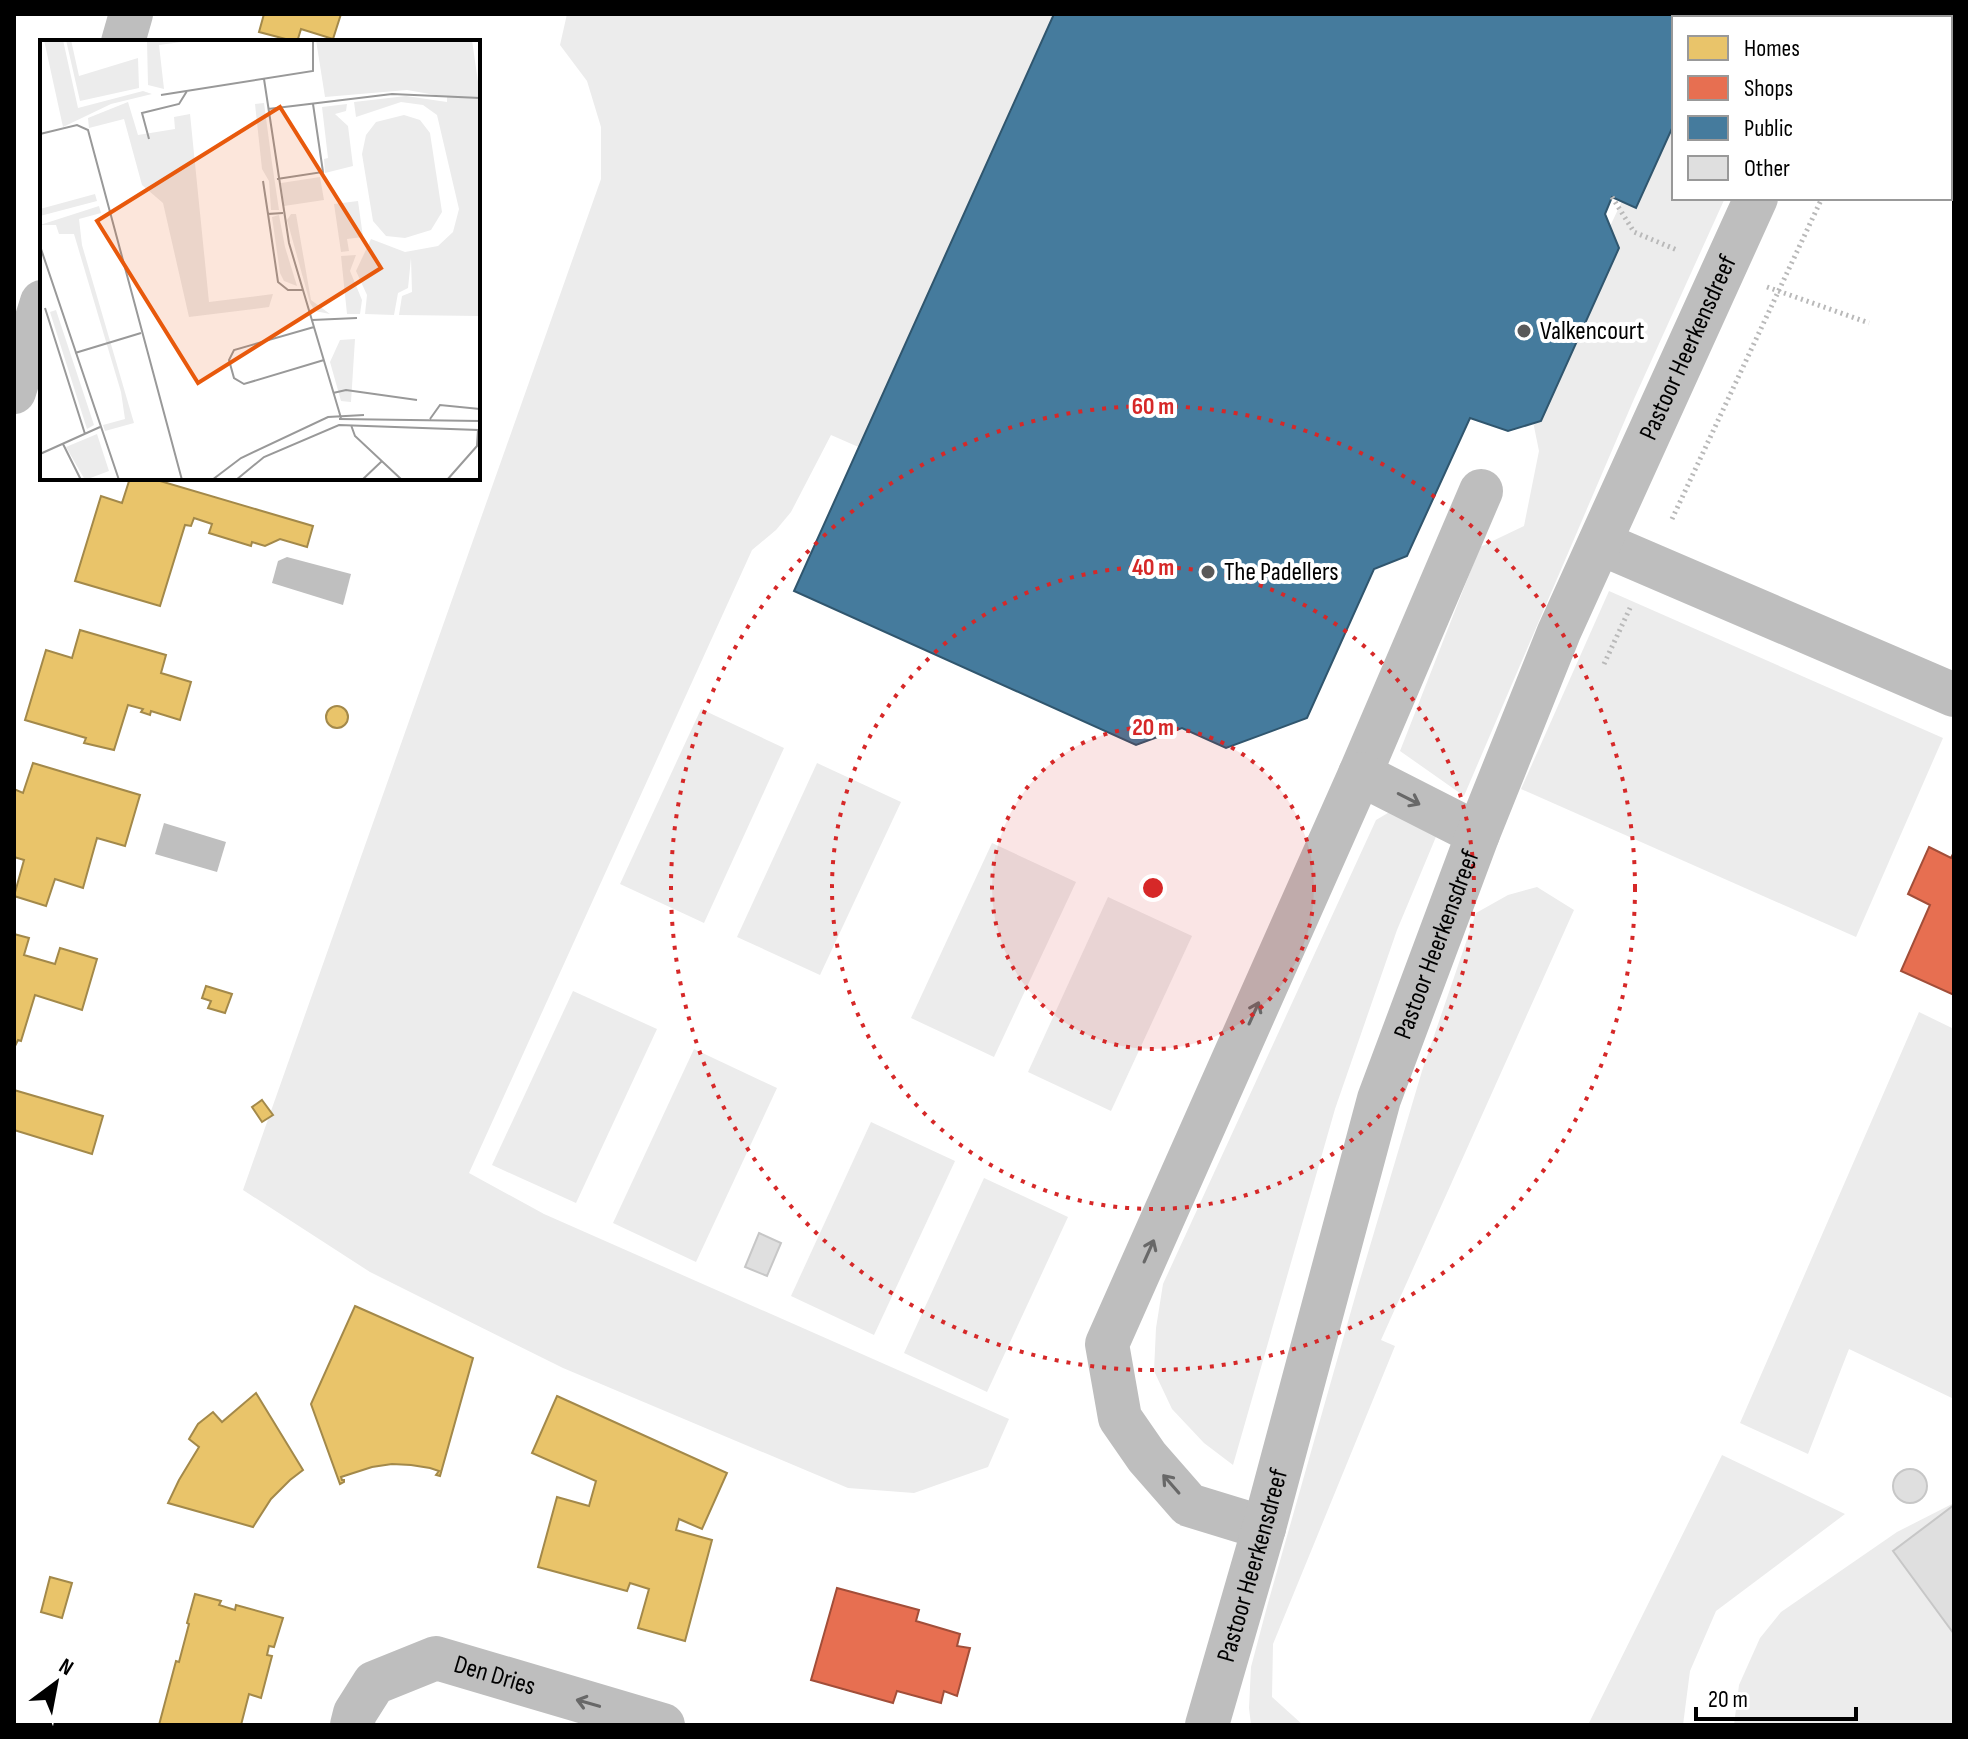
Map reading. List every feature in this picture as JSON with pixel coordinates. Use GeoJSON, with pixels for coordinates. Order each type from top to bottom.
{"type":"FeatureCollection","features":[{"type":"Feature","properties":{"kind":"street"},"geometry":{"type":"LineString","coordinates":[[124,40],[131,14]]}},
{"type":"Feature","properties":{"kind":"street","name":"Pastoor Heerkensdreef"},"geometry":{"type":"LineString","coordinates":[[1207,1725],[1264,1528],[1379,1099],[1478,834],[1559,632],[1755,200]]}},
{"type":"Feature","properties":{"kind":"street"},"geometry":{"type":"LineString","coordinates":[[14,392],[40,308]]}},
{"type":"Feature","properties":{"kind":"street"},"geometry":{"type":"LineString","coordinates":[[1264,1528],[1189,1505],[1147,1457],[1120,1418],[1107,1344],[1360,774],[1481,491]]}},
{"type":"Feature","properties":{"kind":"street"},"geometry":{"type":"LineString","coordinates":[[1600,543],[1954,695]]}},
{"type":"Feature","properties":{"kind":"street"},"geometry":{"type":"LineString","coordinates":[[1360,774],[1478,834]]}},
{"type":"Feature","properties":{"kind":"street","name":"Den Dries"},"geometry":{"type":"LineString","coordinates":[[352,1725],[355,1713],[374,1683],[436,1658],[663,1725]]}},
{"type":"Feature","properties":{"kind":"shaded area"},"geometry":{"type":"Polygon","coordinates":[[[567,14],[1059,14],[863,449],[831,435],[791,512],[776,530],[752,550],[469,1173],[544,1214],[1009,1419],[988,1467],[914,1493],[848,1488],[563,1368],[370,1272],[243,1190],[601,179],[601,127],[587,81],[560,45],[567,14]]]}},
{"type":"Feature","properties":{"kind":"shaded area"},"geometry":{"type":"Polygon","coordinates":[[[1712,14],[1807,14],[1806,16],[1712,14]]]}},
{"type":"Feature","properties":{"kind":"shaded area"},"geometry":{"type":"Polygon","coordinates":[[[1672,97],[1672,200],[1724,200],[1634,399],[1464,796],[1400,751],[1480,547],[1524,526],[1539,451],[1528,397],[1672,97]]]}},
{"type":"Feature","properties":{"kind":"shaded area"},"geometry":{"type":"Polygon","coordinates":[[[287,557],[351,574],[343,605],[272,583],[278,561],[287,557]]]}},
{"type":"Feature","properties":{"kind":"shaded area"},"geometry":{"type":"Polygon","coordinates":[[[1609,591],[1943,738],[1856,937],[1521,789],[1609,591]]]}},
{"type":"Feature","properties":{"kind":"shaded area"},"geometry":{"type":"Polygon","coordinates":[[[701,709],[784,748],[704,923],[620,884],[701,709]]]}},
{"type":"Feature","properties":{"kind":"shaded area"},"geometry":{"type":"Polygon","coordinates":[[[817,763],[901,802],[820,975],[737,937],[817,763]]]}},
{"type":"Feature","properties":{"kind":"shaded area"},"geometry":{"type":"Polygon","coordinates":[[[1393,810],[1438,832],[1397,930],[1335,1109],[1233,1465],[1204,1443],[1172,1409],[1154,1371],[1156,1328],[1163,1284],[1376,820],[1393,810]]]}},
{"type":"Feature","properties":{"kind":"shaded area"},"geometry":{"type":"Polygon","coordinates":[[[164,823],[226,842],[217,872],[155,854],[164,823]]]}},
{"type":"Feature","properties":{"kind":"shaded area"},"geometry":{"type":"Polygon","coordinates":[[[992,843],[1076,882],[994,1057],[911,1018],[992,843]]]}},
{"type":"Feature","properties":{"kind":"shaded area"},"geometry":{"type":"Polygon","coordinates":[[[1537,887],[1574,910],[1381,1340],[1395,1346],[1273,1644],[1272,1697],[1303,1725],[1251,1725],[1251,1667],[1422,1071],[1476,913],[1508,895],[1537,887]]]}},
{"type":"Feature","properties":{"kind":"shaded area"},"geometry":{"type":"Polygon","coordinates":[[[1108,897],[1192,936],[1111,1111],[1028,1072],[1108,897]]]}},
{"type":"Feature","properties":{"kind":"shaded area"},"geometry":{"type":"Polygon","coordinates":[[[573,991],[657,1029],[576,1203],[492,1165],[573,991]]]}},
{"type":"Feature","properties":{"kind":"shaded area"},"geometry":{"type":"Polygon","coordinates":[[[1919,1012],[1954,1029],[1954,1399],[1849,1349],[1808,1454],[1740,1423],[1919,1012]]]}},
{"type":"Feature","properties":{"kind":"shaded area"},"geometry":{"type":"Polygon","coordinates":[[[694,1049],[777,1088],[696,1262],[613,1223],[694,1049]]]}},
{"type":"Feature","properties":{"kind":"shaded area"},"geometry":{"type":"Polygon","coordinates":[[[871,1122],[955,1161],[874,1335],[791,1296],[871,1122]]]}},
{"type":"Feature","properties":{"kind":"shaded area"},"geometry":{"type":"Polygon","coordinates":[[[984,1178],[1068,1217],[987,1392],[904,1353],[984,1178]]]}},
{"type":"Feature","properties":{"kind":"shaded area"},"geometry":{"type":"Polygon","coordinates":[[[1722,1455],[1845,1514],[1716,1611],[1690,1671],[1683,1725],[1588,1725],[1722,1455]]]}},
{"type":"Feature","properties":{"kind":"shaded area"},"geometry":{"type":"Polygon","coordinates":[[[1954,1503],[1954,1725],[1734,1725],[1739,1685],[1760,1638],[1781,1612],[1897,1532],[1954,1503]]]}},
{"type":"Feature","properties":{"kind":"building: Homes"},"geometry":{"type":"Polygon","coordinates":[[[264,14],[341,14],[333,39],[301,29],[298,40],[259,32],[264,14]]]}},
{"type":"Feature","properties":{"kind":"building: Homes"},"geometry":{"type":"Polygon","coordinates":[[[129,480],[157,480],[313,526],[307,547],[280,539],[265,546],[252,542],[251,546],[209,533],[212,524],[194,518],[191,526],[185,525],[160,606],[75,581],[101,496],[122,503],[129,480]]]}},
{"type":"Feature","properties":{"kind":"building: Homes"},"geometry":{"type":"Polygon","coordinates":[[[80,630],[166,655],[161,673],[191,682],[180,720],[151,711],[150,715],[141,712],[143,709],[128,705],[114,750],[84,743],[86,738],[25,720],[46,650],[72,658],[80,630]]]}},
{"type":"Feature","properties":{"kind":"building: Homes"},"geometry":{"type":"Polygon","coordinates":[[[337,706],[345,709],[348,717],[345,725],[337,728],[329,725],[326,717],[329,709],[337,706]]]}},
{"type":"Feature","properties":{"kind":"building: Homes"},"geometry":{"type":"Polygon","coordinates":[[[33,763],[140,795],[125,846],[97,838],[83,888],[55,879],[46,906],[14,896],[24,860],[14,857],[14,789],[23,793],[33,763]]]}},
{"type":"Feature","properties":{"kind":"building: Homes"},"geometry":{"type":"Polygon","coordinates":[[[14,934],[29,938],[24,955],[55,964],[60,948],[97,959],[82,1010],[35,995],[21,1041],[18,1040],[14,1048],[14,934]]]}},
{"type":"Feature","properties":{"kind":"building: Homes"},"geometry":{"type":"Polygon","coordinates":[[[206,986],[232,994],[225,1013],[208,1008],[211,1001],[202,998],[206,986]]]}},
{"type":"Feature","properties":{"kind":"building: Homes"},"geometry":{"type":"Polygon","coordinates":[[[14,1090],[103,1116],[92,1154],[14,1130],[14,1090]]]}},
{"type":"Feature","properties":{"kind":"building: Homes"},"geometry":{"type":"Polygon","coordinates":[[[262,1100],[273,1115],[262,1122],[252,1107],[262,1100]]]}},
{"type":"Feature","properties":{"kind":"building: Homes"},"geometry":{"type":"Polygon","coordinates":[[[355,1306],[473,1358],[440,1476],[436,1475],[439,1471],[430,1468],[392,1464],[341,1477],[344,1482],[340,1484],[311,1404],[355,1306]]]}},
{"type":"Feature","properties":{"kind":"building: Homes"},"geometry":{"type":"Polygon","coordinates":[[[256,1393],[303,1470],[271,1499],[253,1527],[168,1503],[199,1447],[189,1439],[198,1424],[213,1412],[222,1422],[256,1393]]]}},
{"type":"Feature","properties":{"kind":"building: Homes"},"geometry":{"type":"Polygon","coordinates":[[[557,1396],[727,1473],[702,1529],[679,1519],[676,1530],[712,1540],[685,1641],[638,1628],[649,1589],[630,1583],[627,1591],[538,1567],[557,1497],[589,1506],[596,1481],[532,1453],[557,1396]]]}},
{"type":"Feature","properties":{"kind":"building: Homes"},"geometry":{"type":"Polygon","coordinates":[[[50,1577],[72,1583],[62,1618],[41,1612],[50,1577]]]}},
{"type":"Feature","properties":{"kind":"building: Homes"},"geometry":{"type":"Polygon","coordinates":[[[195,1594],[221,1601],[219,1605],[235,1610],[236,1605],[283,1618],[274,1647],[269,1646],[267,1655],[272,1656],[261,1698],[249,1694],[241,1725],[159,1725],[176,1661],[179,1662],[195,1594]]]}},
{"type":"Feature","properties":{"kind":"building: Shops"},"geometry":{"type":"Polygon","coordinates":[[[1929,847],[1951,858],[1954,852],[1954,995],[1901,971],[1930,905],[1908,894],[1929,847]]]}},
{"type":"Feature","properties":{"kind":"building: Shops"},"geometry":{"type":"Polygon","coordinates":[[[837,1588],[919,1610],[916,1621],[960,1634],[957,1646],[970,1648],[957,1696],[944,1691],[941,1703],[897,1691],[893,1703],[811,1680],[837,1588]]]}},
{"type":"Feature","properties":{"kind":"building: Public"},"geometry":{"type":"Polygon","coordinates":[[[1054,14],[1724,14],[1672,16],[1672,128],[1636,208],[1612,197],[1605,214],[1619,248],[1541,421],[1508,431],[1470,418],[1407,556],[1374,569],[1307,718],[1226,748],[1182,728],[1136,745],[794,591],[1054,14]]]}},
{"type":"Feature","properties":{"kind":"building: Other"},"geometry":{"type":"Polygon","coordinates":[[[759,1233],[781,1243],[767,1276],[745,1267],[759,1233]]]}},
{"type":"Feature","properties":{"kind":"building: Other"},"geometry":{"type":"Polygon","coordinates":[[[1910,1469],[1922,1474],[1927,1486],[1922,1498],[1910,1503],[1898,1498],[1893,1486],[1898,1474],[1910,1469]]]}},
{"type":"Feature","properties":{"kind":"building: Other"},"geometry":{"type":"Polygon","coordinates":[[[1954,1505],[1954,1634],[1893,1551],[1954,1505]]]}},
{"type":"Feature","properties":{"kind":"place","name":"Valkencourt"},"geometry":{"type":"Point","coordinates":[1524,331]}},
{"type":"Feature","properties":{"kind":"place","name":"The Padellers"},"geometry":{"type":"Point","coordinates":[1208,572]}}]}
